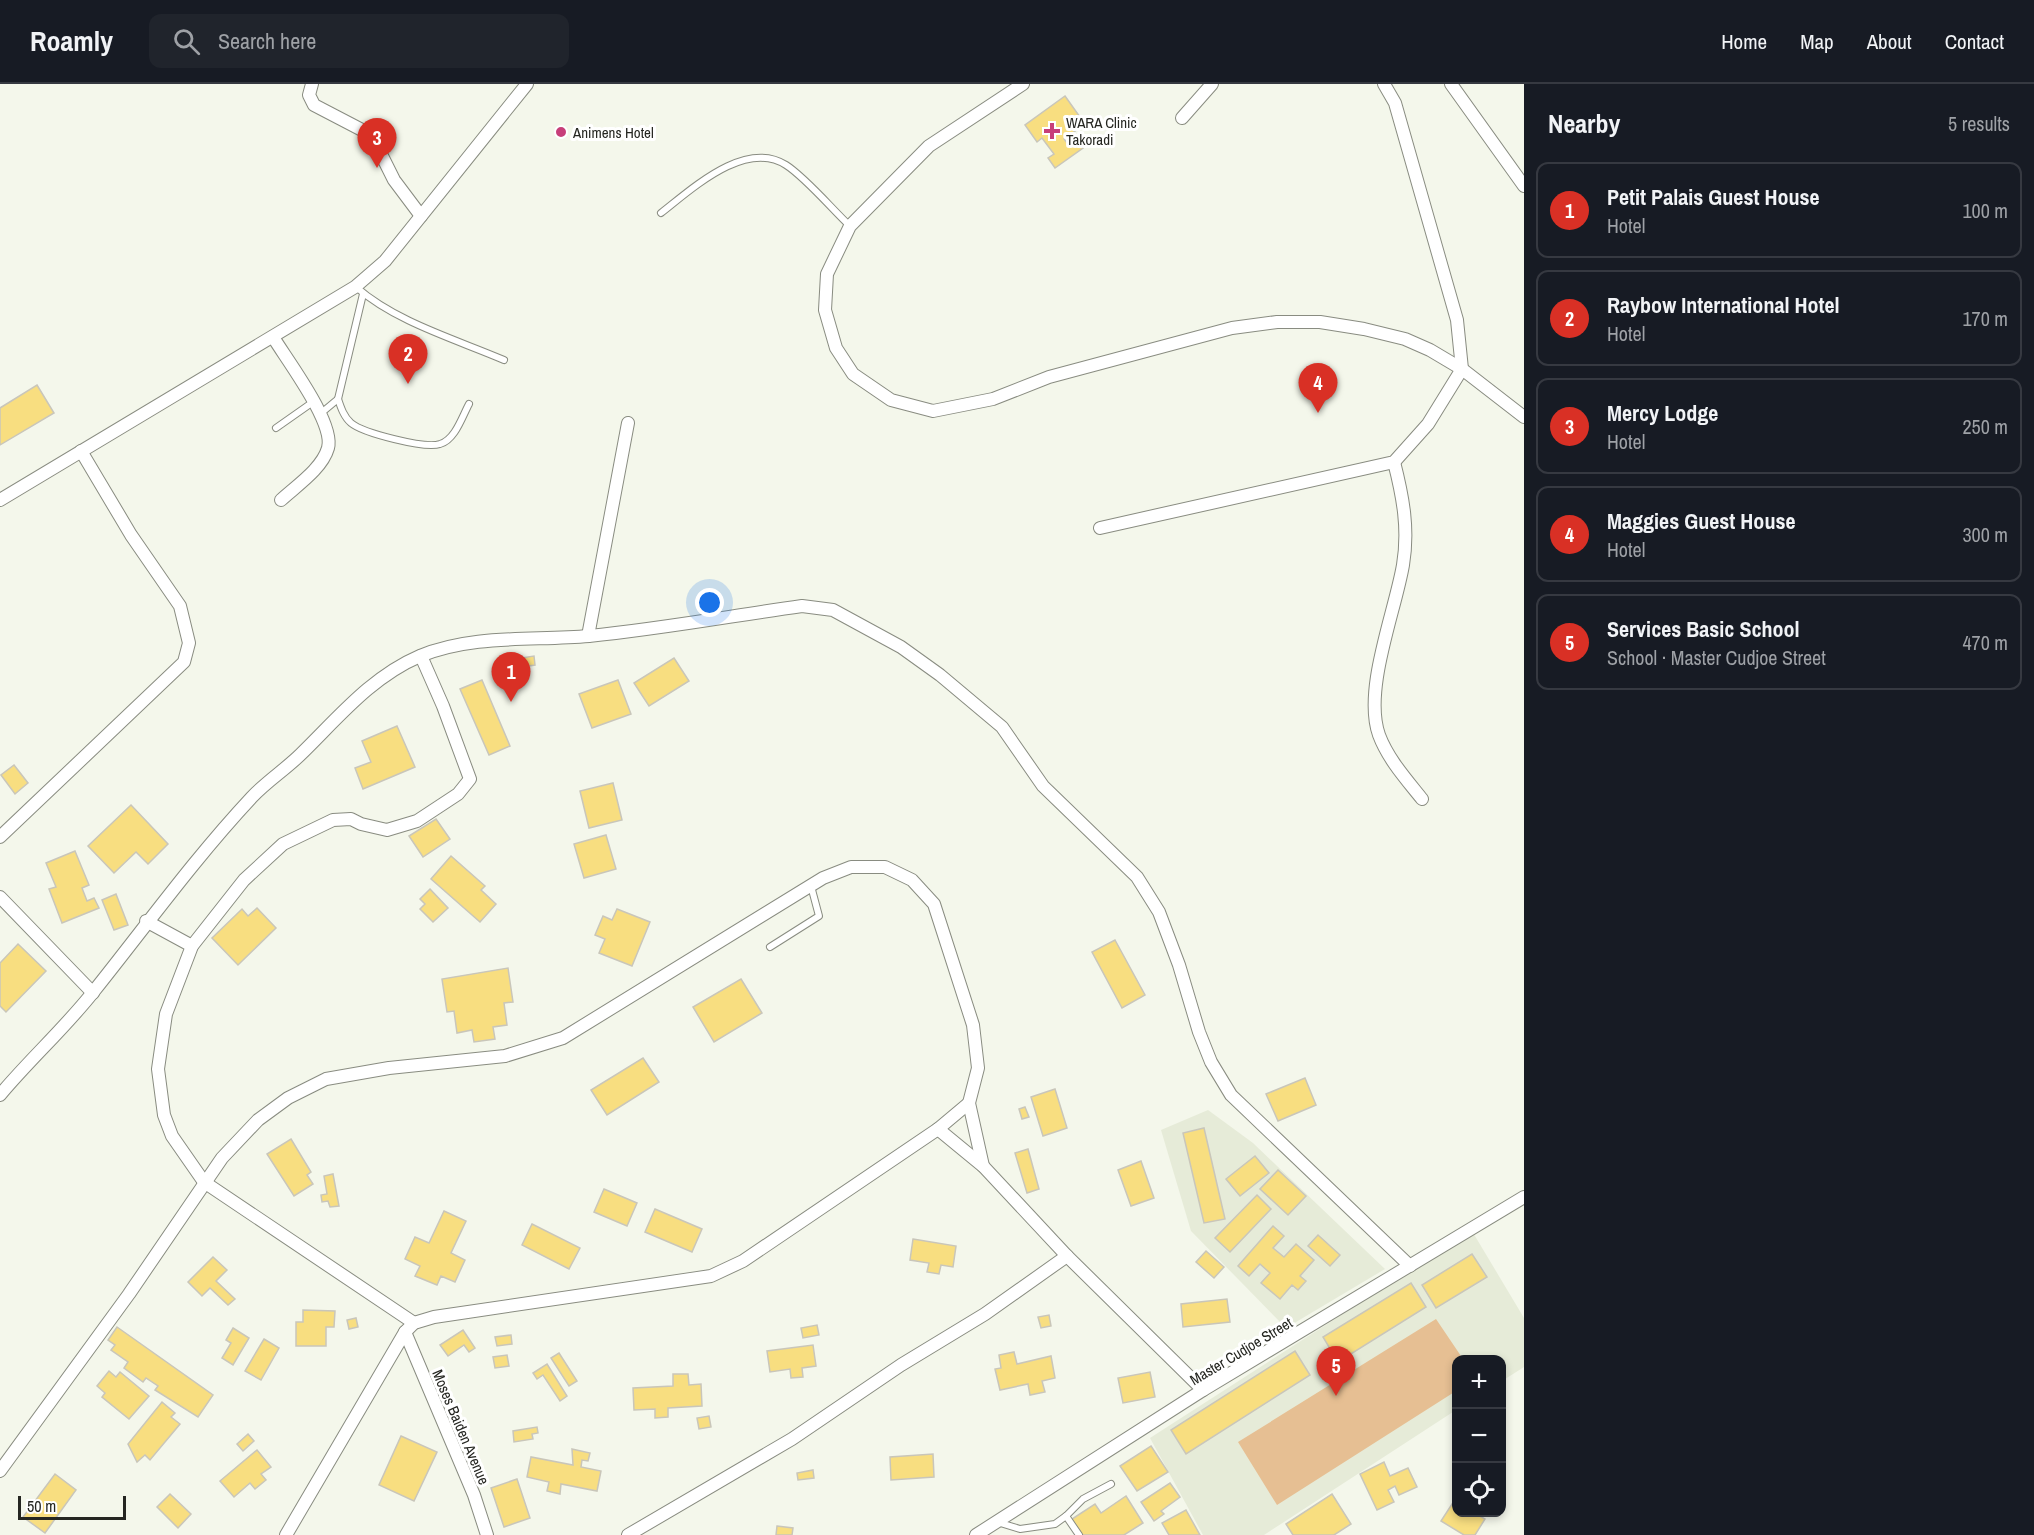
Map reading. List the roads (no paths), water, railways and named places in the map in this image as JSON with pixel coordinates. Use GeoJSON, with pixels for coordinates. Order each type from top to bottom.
{"type":"FeatureCollection","features":[{"type":"Feature","properties":{"kind":"street"},"geometry":{"type":"LineString","coordinates":[[312,84],[309,95],[314,105],[362,130],[375,142],[394,180],[421,216]]}},
{"type":"Feature","properties":{"kind":"street"},"geometry":{"type":"LineString","coordinates":[[0,500],[273,337],[359,290],[385,261],[527,84]]}},
{"type":"Feature","properties":{"kind":"street"},"geometry":{"type":"LineString","coordinates":[[1023,84],[929,146],[850,225],[827,274],[825,310],[836,348],[853,374],[891,400],[933,411],[993,399],[1049,377],[1232,328],[1277,322],[1320,322],[1405,339],[1462,369],[1524,417]]}},
{"type":"Feature","properties":{"kind":"street"},"geometry":{"type":"LineString","coordinates":[[1182,118],[1212,84]]}},
{"type":"Feature","properties":{"kind":"street"},"geometry":{"type":"LineString","coordinates":[[1100,528],[1394,462],[1428,424],[1462,369],[1454,308],[1395,103],[1384,84]]}},
{"type":"Feature","properties":{"kind":"street"},"geometry":{"type":"LineString","coordinates":[[1451,84],[1524,186]]}},
{"type":"Feature","properties":{"kind":"street"},"geometry":{"type":"LineString","coordinates":[[273,337],[317,408],[328,435],[328,448],[313,470],[281,500]]}},
{"type":"Feature","properties":{"kind":"street"},"geometry":{"type":"LineString","coordinates":[[588,636],[628,423]]}},
{"type":"Feature","properties":{"kind":"street"},"geometry":{"type":"LineString","coordinates":[[0,837],[184,662],[189,643],[180,606],[131,535],[81,451]]}},
{"type":"Feature","properties":{"kind":"street"},"geometry":{"type":"LineString","coordinates":[[1394,462],[1405,502],[1405,545],[1374,697],[1378,734],[1391,759],[1422,799]]}},
{"type":"Feature","properties":{"kind":"street"},"geometry":{"type":"LineString","coordinates":[[0,1095],[93,993],[146,921],[253,796],[368,688],[421,656],[462,645],[509,639],[588,636],[802,606],[833,610],[901,647],[940,675],[1002,727],[1043,786],[1137,877],[1159,912],[1179,965],[1199,1032],[1211,1062],[1231,1095],[1410,1266]]}},
{"type":"Feature","properties":{"kind":"street"},"geometry":{"type":"LineString","coordinates":[[409,1327],[204,1182],[172,1136],[164,1115],[158,1069],[165,1014],[192,946],[244,880],[283,844],[333,820],[351,819],[361,824],[387,830],[417,821],[458,794],[470,779],[421,656]]}},
{"type":"Feature","properties":{"kind":"street"},"geometry":{"type":"LineString","coordinates":[[0,1471],[129,1294],[222,1158],[258,1120],[288,1098],[326,1079],[389,1068],[505,1056],[563,1038],[811,886],[851,867],[885,867],[912,880],[934,904],[973,1025],[978,1068],[969,1103],[983,1166]]}},
{"type":"Feature","properties":{"kind":"street"},"geometry":{"type":"LineString","coordinates":[[0,897],[93,993]]}},
{"type":"Feature","properties":{"kind":"street"},"geometry":{"type":"LineString","coordinates":[[146,921],[192,946]]}},
{"type":"Feature","properties":{"kind":"street"},"geometry":{"type":"LineString","coordinates":[[286,1535],[409,1327],[434,1317],[711,1276],[743,1262],[938,1129],[969,1103]]}},
{"type":"Feature","properties":{"kind":"street"},"geometry":{"type":"LineString","coordinates":[[938,1129],[983,1166],[1066,1256],[1203,1390]]}},
{"type":"Feature","properties":{"kind":"street","name":"Master Cudjoe Street"},"geometry":{"type":"LineString","coordinates":[[976,1535],[1203,1390],[1524,1197]]}},
{"type":"Feature","properties":{"kind":"street"},"geometry":{"type":"LineString","coordinates":[[628,1535],[792,1439],[901,1365],[985,1314],[1066,1256]]}},
{"type":"Feature","properties":{"kind":"street","name":"Moses Baiden Avenue"},"geometry":{"type":"LineString","coordinates":[[409,1327],[474,1495],[487,1535]]}},
{"type":"Feature","properties":{"kind":"lane"},"geometry":{"type":"LineString","coordinates":[[661,213],[712,174],[741,160],[769,158],[787,165],[850,225]]}},
{"type":"Feature","properties":{"kind":"lane"},"geometry":{"type":"LineString","coordinates":[[469,404],[450,438],[440,444],[428,446],[360,429],[350,422],[342,412],[338,399],[359,290],[397,314],[504,360]]}},
{"type":"Feature","properties":{"kind":"lane"},"geometry":{"type":"LineString","coordinates":[[276,428],[338,399]]}},
{"type":"Feature","properties":{"kind":"lane"},"geometry":{"type":"LineString","coordinates":[[770,947],[819,916],[811,886]]}},
{"type":"Feature","properties":{"kind":"lane"},"geometry":{"type":"LineString","coordinates":[[997,1521],[1008,1527],[1020,1529],[1055,1524],[1083,1499],[1111,1484]]}},
{"type":"Feature","properties":{"kind":"lane"},"geometry":{"type":"LineString","coordinates":[[1066,1516],[1079,1535]]}},
{"type":"Feature","properties":{"kind":"place","name":"WARA Clinic Takoradi"},"geometry":{"type":"Point","coordinates":[1052,131]}},
{"type":"Feature","properties":{"kind":"place","name":"Animens Hotel"},"geometry":{"type":"Point","coordinates":[561,132]}},
{"type":"Feature","properties":{"kind":"place","name":"Mercy Lodge"},"geometry":{"type":"Point","coordinates":[377,168]}},
{"type":"Feature","properties":{"kind":"place","name":"Raybow International Hotel"},"geometry":{"type":"Point","coordinates":[408,384]}},
{"type":"Feature","properties":{"kind":"place","name":"Maggies Guest House"},"geometry":{"type":"Point","coordinates":[1318,413]}},
{"type":"Feature","properties":{"kind":"place","name":"Petit Palais Guest House"},"geometry":{"type":"Point","coordinates":[511,702]}},
{"type":"Feature","properties":{"kind":"place","name":"Services Basic School"},"geometry":{"type":"Point","coordinates":[1336,1396]}}]}
